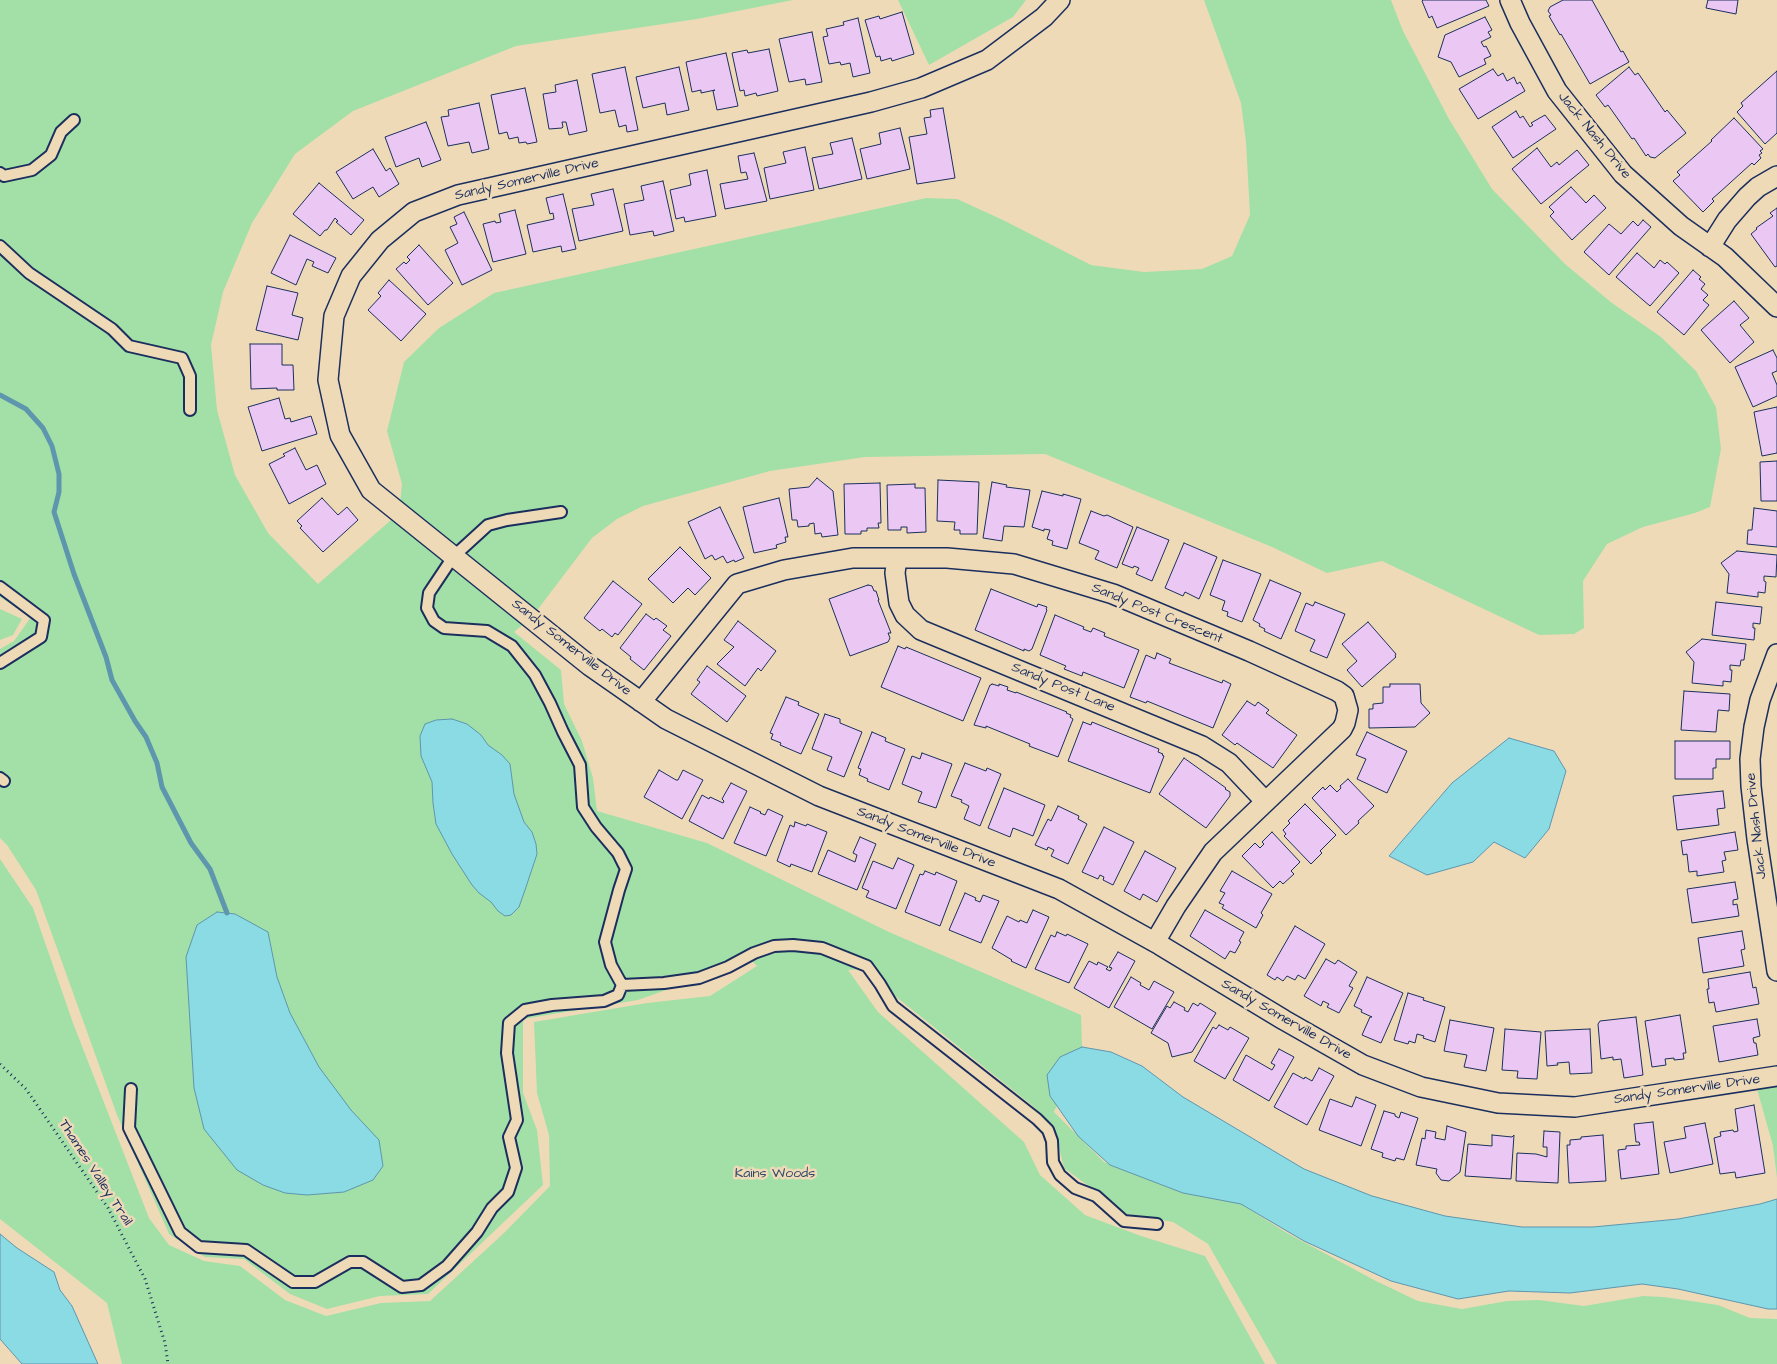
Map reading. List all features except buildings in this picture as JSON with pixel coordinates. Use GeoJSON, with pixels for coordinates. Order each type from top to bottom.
{"type":"FeatureCollection","features":[{"type":"Feature","properties":{"kind":"street","name":"Sandy Somerville Drive"},"geometry":{"type":"LineString","coordinates":[[1060,0],[1044,17],[988,60],[921,88],[871,102],[458,194],[414,212],[380,240],[352,276],[334,316],[328,380],[340,435],[371,490],[590,666],[666,719],[819,796],[1059,889],[1155,942],[1363,1065],[1420,1087],[1498,1103],[1575,1107],[1777,1076]]}},
{"type":"Feature","properties":{"kind":"street","name":"Jack Nash Drive"},"geometry":{"type":"LineString","coordinates":[[1510,0],[1520,23],[1557,91],[1623,174],[1682,226],[1724,257],[1777,308]]}},
{"type":"Feature","properties":{"kind":"street"},"geometry":{"type":"LineString","coordinates":[[1710,247],[1727,220],[1747,197],[1758,187],[1777,176]]}},
{"type":"Feature","properties":{"kind":"street","name":"Sandy Post Crescent"},"geometry":{"type":"LineString","coordinates":[[641,702],[737,584],[784,570],[854,558],[947,558],[1014,564],[1113,594],[1249,651],[1344,696],[1348,710],[1342,729],[1213,852],[1176,906],[1155,942]]}},
{"type":"Feature","properties":{"kind":"street","name":"Sandy Post Lane"},"geometry":{"type":"LineString","coordinates":[[897,558],[895,573],[898,603],[905,615],[921,630],[1202,746],[1229,763],[1265,801]]}},
{"type":"Feature","properties":{"kind":"street","name":"Jack Nash Drive"},"geometry":{"type":"LineString","coordinates":[[1777,654],[1760,700],[1750,759],[1757,839],[1777,971]]}},
{"type":"Feature","properties":{"kind":"lane"},"geometry":{"type":"LineString","coordinates":[[0,172],[4,176],[32,170],[51,155],[61,132],[74,120]]}},
{"type":"Feature","properties":{"kind":"lane"},"geometry":{"type":"LineString","coordinates":[[0,246],[29,273],[112,330],[129,346],[182,358],[190,376],[190,410]]}},
{"type":"Feature","properties":{"kind":"lane"},"geometry":{"type":"LineString","coordinates":[[561,512],[507,520],[488,525],[454,557],[429,593],[426,608],[434,621],[444,628],[488,631],[512,646],[535,675],[580,765],[584,807],[596,827],[618,853],[626,869],[606,942],[611,965],[622,985]]}},
{"type":"Feature","properties":{"kind":"lane"},"geometry":{"type":"LineString","coordinates":[[0,587],[44,620],[41,637],[0,663]]}},
{"type":"Feature","properties":{"kind":"lane"},"geometry":{"type":"LineString","coordinates":[[622,985],[664,983],[698,978],[728,967],[754,953],[774,946],[793,945],[822,948],[868,966],[893,1006],[1037,1119],[1048,1130],[1052,1141],[1053,1162],[1060,1175],[1075,1188],[1096,1196],[1124,1221],[1157,1224]]}},
{"type":"Feature","properties":{"kind":"lane"},"geometry":{"type":"LineString","coordinates":[[131,1090],[129,1128],[180,1232],[199,1247],[246,1250],[293,1282],[315,1282],[350,1262],[363,1262],[402,1287],[421,1285],[447,1266],[477,1232],[492,1208],[508,1192],[516,1168],[508,1138],[517,1120],[507,1053],[509,1022],[525,1010],[552,1004],[604,1001],[618,995],[622,985]]}},
{"type":"Feature","properties":{"kind":"path","name":"Thames Valley Trail"},"geometry":{"type":"LineString","coordinates":[[0,1064],[26,1089],[108,1208],[145,1279],[165,1343],[168,1364]]}},
{"type":"Feature","properties":{"kind":"green space","name":"Kains Woods"},"geometry":{"type":"Polygon","coordinates":[[[0,0],[793,0],[697,19],[516,46],[353,111],[295,154],[252,223],[223,292],[211,345],[217,410],[235,475],[268,533],[318,584],[399,513],[402,484],[387,431],[404,362],[439,328],[494,293],[926,198],[957,199],[1091,265],[1144,272],[1202,269],[1232,256],[1250,215],[1246,142],[1241,103],[1204,0],[1391,0],[1403,31],[1449,119],[1492,189],[1565,264],[1612,303],[1661,337],[1696,371],[1716,407],[1721,449],[1710,507],[1643,527],[1607,544],[1583,581],[1584,628],[1574,634],[1539,635],[1382,561],[1327,573],[1272,547],[1045,454],[865,457],[770,471],[643,506],[617,519],[592,538],[532,617],[514,632],[561,670],[564,704],[582,741],[593,778],[597,811],[707,843],[889,932],[1081,1015],[1082,1047],[1054,1112],[1104,1162],[1183,1193],[1241,1204],[1287,1233],[1376,1281],[1418,1301],[1462,1309],[1507,1301],[1539,1300],[1584,1306],[1643,1296],[1664,1297],[1718,1305],[1750,1318],[1777,1319],[1777,1364],[1277,1364],[1208,1244],[1173,1222],[1127,1214],[1064,1168],[1055,1131],[1034,1107],[890,992],[876,968],[848,970],[878,1012],[1024,1142],[1040,1175],[1085,1215],[1141,1236],[1205,1256],[1265,1364],[122,1364],[107,1303],[0,1219],[0,859],[33,908],[73,1023],[149,1218],[169,1245],[204,1261],[240,1266],[285,1300],[326,1316],[381,1303],[430,1301],[504,1233],[550,1186],[549,1135],[537,1093],[534,1022],[647,1003],[710,996],[757,966],[751,960],[638,1000],[523,1019],[523,1093],[537,1130],[543,1185],[428,1294],[380,1296],[327,1309],[290,1294],[244,1259],[205,1257],[169,1234],[117,1115],[36,890],[7,845],[0,838],[0,649],[14,641],[31,617],[0,597],[0,0]]]}},
{"type":"Feature","properties":{"kind":"green space"},"geometry":{"type":"Polygon","coordinates":[[[898,0],[1026,0],[1013,17],[929,65],[898,0]]]}},
{"type":"Feature","properties":{"kind":"green space"},"geometry":{"type":"Polygon","coordinates":[[[0,609],[22,619],[13,635],[0,640],[0,609]]]}},
{"type":"Feature","properties":{"kind":"green space"},"geometry":{"type":"Polygon","coordinates":[[[1777,1087],[1777,1178],[1773,1146],[1757,1089],[1777,1087]]]}},
{"type":"Feature","properties":{"kind":"water"},"geometry":{"type":"Polygon","coordinates":[[[452,719],[467,724],[510,764],[514,794],[524,822],[532,832],[536,844],[537,854],[525,890],[519,907],[511,915],[505,916],[498,911],[472,885],[436,824],[432,782],[421,756],[420,736],[425,724],[436,720],[452,719]]]}},
{"type":"Feature","properties":{"kind":"water"},"geometry":{"type":"Polygon","coordinates":[[[1509,738],[1554,751],[1566,771],[1549,829],[1525,858],[1494,842],[1473,862],[1427,875],[1389,856],[1452,783],[1509,738]]]}},
{"type":"Feature","properties":{"kind":"water"},"geometry":{"type":"Polygon","coordinates":[[[217,912],[235,914],[268,932],[277,977],[290,1013],[319,1067],[351,1110],[379,1140],[383,1166],[373,1180],[344,1192],[307,1195],[285,1193],[263,1185],[237,1170],[204,1129],[194,1088],[186,957],[197,925],[217,912]]]}},
{"type":"Feature","properties":{"kind":"water"},"geometry":{"type":"Polygon","coordinates":[[[1082,1047],[1111,1052],[1142,1066],[1183,1097],[1304,1169],[1372,1196],[1445,1216],[1522,1227],[1593,1227],[1678,1219],[1760,1204],[1777,1199],[1777,1309],[1768,1309],[1678,1289],[1642,1284],[1570,1293],[1509,1291],[1458,1299],[1391,1281],[1304,1241],[1241,1204],[1183,1193],[1110,1165],[1078,1136],[1050,1096],[1047,1075],[1060,1057],[1082,1047]]]}},
{"type":"Feature","properties":{"kind":"water"},"geometry":{"type":"Polygon","coordinates":[[[0,1234],[17,1248],[54,1272],[60,1290],[72,1306],[98,1364],[22,1364],[0,1339],[0,1234]]]}},
{"type":"Feature","properties":{"kind":"waterway"},"geometry":{"type":"LineString","coordinates":[[0,395],[26,409],[43,428],[52,446],[59,474],[59,492],[54,512],[74,574],[106,657],[112,680],[146,737],[157,763],[162,787],[191,843],[210,869],[227,913]]}}]}
